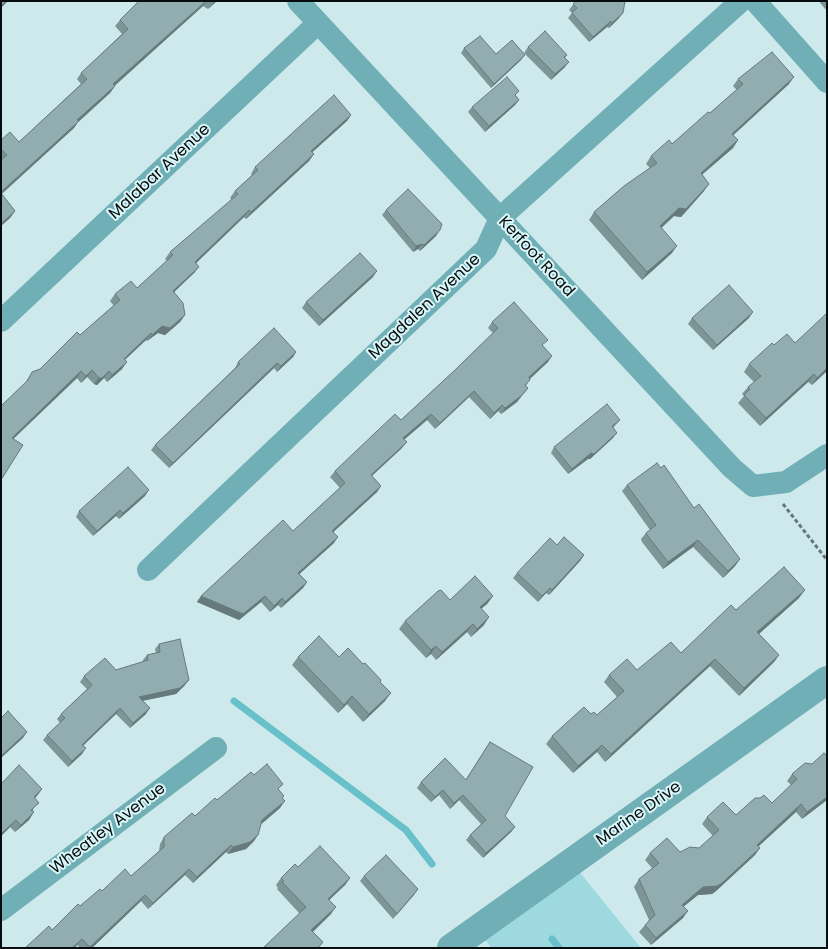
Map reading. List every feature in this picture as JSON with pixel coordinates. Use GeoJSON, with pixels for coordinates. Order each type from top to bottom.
{"type":"FeatureCollection","features":[{"type":"Feature","properties":{"kind":"street","name":"Kerfoot Road"},"geometry":{"type":"LineString","coordinates":[[298,1],[732,468],[753,486],[784,493]]}},
{"type":"Feature","properties":{"kind":"street","name":"Magdalen Avenue"},"geometry":{"type":"LineString","coordinates":[[148,570],[486,249],[500,218],[741,1]]}},
{"type":"Feature","properties":{"kind":"street"},"geometry":{"type":"LineString","coordinates":[[755,1],[827,82]]}},
{"type":"Feature","properties":{"kind":"street","name":"Malabar Avenue"},"geometry":{"type":"LineString","coordinates":[[1,321],[318,23]]}},
{"type":"Feature","properties":{"kind":"street"},"geometry":{"type":"LineString","coordinates":[[784,493],[827,455]]}},
{"type":"Feature","properties":{"kind":"street","name":"Marine Drive"},"geometry":{"type":"LineString","coordinates":[[451,948],[827,680]]}},
{"type":"Feature","properties":{"kind":"street","name":"Wheatley Avenue"},"geometry":{"type":"LineString","coordinates":[[1,910],[216,748]]}},
{"type":"Feature","properties":{"kind":"path"},"geometry":{"type":"LineString","coordinates":[[784,493],[827,560]]}},
{"type":"Feature","properties":{"kind":"shaded area"},"geometry":{"type":"Polygon","coordinates":[[[578,870],[641,948],[491,948],[482,935],[578,870]]]}},
{"type":"Feature","properties":{"kind":"building"},"geometry":{"type":"Polygon","coordinates":[[[139,1],[206,1],[113,84],[115,86],[77,120],[79,121],[1,192],[1,160],[7,155],[1,149],[1,140],[10,132],[19,142],[87,79],[81,73],[128,29],[120,20],[139,1]]]}},
{"type":"Feature","properties":{"kind":"building"},"geometry":{"type":"Polygon","coordinates":[[[576,1],[625,1],[623,13],[593,37],[572,13],[577,8],[573,4],[576,1]]]}},
{"type":"Feature","properties":{"kind":"building"},"geometry":{"type":"Polygon","coordinates":[[[545,31],[567,55],[564,57],[569,62],[555,74],[528,47],[545,31]]]}},
{"type":"Feature","properties":{"kind":"building"},"geometry":{"type":"Polygon","coordinates":[[[480,36],[496,54],[512,40],[525,55],[494,84],[464,48],[480,36]]]}},
{"type":"Feature","properties":{"kind":"building"},"geometry":{"type":"Polygon","coordinates":[[[772,52],[794,77],[732,134],[738,140],[701,173],[709,184],[686,209],[679,208],[660,226],[677,246],[647,272],[594,212],[624,186],[657,163],[651,156],[669,140],[672,144],[708,112],[710,113],[743,84],[738,79],[772,52]]]}},
{"type":"Feature","properties":{"kind":"building"},"geometry":{"type":"Polygon","coordinates":[[[507,77],[519,91],[515,95],[519,100],[489,126],[472,107],[507,77]]]}},
{"type":"Feature","properties":{"kind":"building"},"geometry":{"type":"Polygon","coordinates":[[[334,95],[351,115],[311,151],[314,154],[251,212],[249,210],[195,262],[199,267],[173,291],[183,303],[185,315],[170,328],[162,326],[152,335],[151,333],[124,359],[127,362],[112,375],[109,371],[102,378],[99,378],[92,370],[86,376],[81,371],[12,438],[23,445],[1,480],[1,406],[28,380],[32,372],[40,369],[77,332],[80,335],[120,300],[115,294],[131,281],[137,288],[173,255],[170,252],[238,194],[235,191],[258,170],[255,167],[334,95]]]}},
{"type":"Feature","properties":{"kind":"building"},"geometry":{"type":"Polygon","coordinates":[[[408,189],[442,224],[440,230],[424,245],[416,246],[386,210],[408,189]]]}},
{"type":"Feature","properties":{"kind":"building"},"geometry":{"type":"Polygon","coordinates":[[[1,193],[15,211],[1,224],[1,193]]]}},
{"type":"Feature","properties":{"kind":"building"},"geometry":{"type":"Polygon","coordinates":[[[360,253],[377,271],[323,320],[306,302],[360,253]]]}},
{"type":"Feature","properties":{"kind":"building"},"geometry":{"type":"Polygon","coordinates":[[[729,285],[753,312],[717,345],[692,318],[729,285]]]}},
{"type":"Feature","properties":{"kind":"building"},"geometry":{"type":"Polygon","coordinates":[[[514,302],[548,340],[542,345],[552,356],[529,377],[530,380],[525,385],[528,388],[521,396],[505,408],[502,405],[494,413],[474,391],[440,423],[431,414],[403,438],[407,442],[371,475],[381,486],[332,531],[338,537],[298,573],[307,582],[285,602],[282,598],[274,606],[265,596],[243,614],[201,596],[283,520],[293,531],[345,483],[335,471],[395,414],[401,420],[455,370],[498,328],[492,322],[514,302]]]}},
{"type":"Feature","properties":{"kind":"building"},"geometry":{"type":"Polygon","coordinates":[[[827,313],[827,368],[817,378],[814,374],[766,418],[744,395],[750,389],[748,387],[761,376],[749,364],[772,343],[774,345],[787,334],[795,343],[827,313]]]}},
{"type":"Feature","properties":{"kind":"building"},"geometry":{"type":"Polygon","coordinates":[[[274,328],[296,352],[281,366],[277,363],[173,463],[155,445],[240,364],[238,362],[274,328]]]}},
{"type":"Feature","properties":{"kind":"building"},"geometry":{"type":"Polygon","coordinates":[[[607,404],[620,420],[612,426],[617,433],[594,454],[591,453],[572,469],[554,447],[607,404]]]}},
{"type":"Feature","properties":{"kind":"building"},"geometry":{"type":"Polygon","coordinates":[[[657,463],[661,468],[664,465],[694,508],[699,504],[740,559],[728,571],[698,540],[668,562],[647,535],[646,533],[656,525],[627,485],[657,463]]]}},
{"type":"Feature","properties":{"kind":"building"},"geometry":{"type":"Polygon","coordinates":[[[128,467],[149,490],[123,513],[120,510],[97,531],[79,511],[128,467]]]}},
{"type":"Feature","properties":{"kind":"building"},"geometry":{"type":"Polygon","coordinates":[[[564,537],[584,555],[552,590],[550,588],[542,596],[517,573],[550,538],[557,545],[564,537]]]}},
{"type":"Feature","properties":{"kind":"building"},"geometry":{"type":"Polygon","coordinates":[[[784,567],[805,590],[757,632],[779,655],[744,688],[715,659],[611,754],[602,745],[578,766],[552,736],[584,707],[591,714],[594,712],[597,715],[624,691],[609,675],[627,659],[637,670],[671,642],[681,653],[731,605],[736,610],[784,567]]]}},
{"type":"Feature","properties":{"kind":"building"},"geometry":{"type":"Polygon","coordinates":[[[475,576],[493,596],[480,607],[489,617],[477,629],[473,624],[442,652],[436,646],[431,650],[405,621],[438,591],[441,590],[450,600],[475,576]]]}},
{"type":"Feature","properties":{"kind":"building"},"geometry":{"type":"Polygon","coordinates":[[[319,636],[339,657],[348,648],[363,664],[365,663],[391,693],[369,714],[352,696],[344,705],[298,657],[319,636]]]}},
{"type":"Feature","properties":{"kind":"building"},"geometry":{"type":"Polygon","coordinates":[[[180,639],[189,680],[180,688],[139,697],[150,708],[133,723],[120,708],[82,745],[86,748],[72,761],[47,735],[65,718],[61,714],[92,685],[84,676],[105,658],[116,670],[148,660],[147,655],[160,652],[159,644],[180,639]]]}},
{"type":"Feature","properties":{"kind":"building"},"geometry":{"type":"Polygon","coordinates":[[[8,711],[27,732],[1,756],[1,718],[8,711]]]}},
{"type":"Feature","properties":{"kind":"building"},"geometry":{"type":"Polygon","coordinates":[[[490,742],[533,767],[505,816],[515,827],[486,853],[470,835],[486,820],[463,795],[454,803],[443,790],[435,797],[421,782],[445,758],[466,780],[490,742]]]}},
{"type":"Feature","properties":{"kind":"building"},"geometry":{"type":"Polygon","coordinates":[[[824,753],[827,756],[827,797],[807,812],[801,804],[757,845],[760,848],[722,883],[717,886],[703,887],[682,905],[688,911],[656,938],[645,925],[655,915],[639,879],[659,863],[650,853],[667,838],[680,852],[690,847],[699,848],[719,830],[707,817],[723,802],[736,815],[755,798],[760,798],[764,795],[772,803],[797,779],[792,774],[805,763],[812,764],[824,753]]]}},
{"type":"Feature","properties":{"kind":"building"},"geometry":{"type":"Polygon","coordinates":[[[267,764],[283,784],[278,789],[284,796],[282,798],[285,801],[262,820],[258,835],[250,842],[233,847],[231,845],[197,877],[189,869],[153,903],[145,895],[90,947],[82,939],[72,948],[25,948],[49,926],[52,930],[78,904],[80,906],[100,889],[102,891],[125,869],[131,876],[164,847],[164,837],[192,813],[195,816],[215,798],[217,800],[251,772],[254,775],[267,764]]]}},
{"type":"Feature","properties":{"kind":"building"},"geometry":{"type":"Polygon","coordinates":[[[19,765],[42,789],[34,797],[39,803],[31,810],[34,812],[21,825],[16,820],[1,834],[1,784],[19,765]]]}},
{"type":"Feature","properties":{"kind":"building"},"geometry":{"type":"Polygon","coordinates":[[[320,846],[350,878],[328,899],[336,907],[311,930],[323,942],[318,948],[263,948],[306,907],[282,882],[284,881],[281,878],[295,864],[298,867],[320,846]]]}},
{"type":"Feature","properties":{"kind":"building"},"geometry":{"type":"Polygon","coordinates":[[[386,855],[418,889],[397,914],[364,876],[386,855]]]}},
{"type":"Feature","properties":{"kind":"waterway"},"geometry":{"type":"LineString","coordinates":[[234,701],[406,830],[432,864]]}},
{"type":"Feature","properties":{"kind":"waterway"},"geometry":{"type":"LineString","coordinates":[[552,939],[559,948]]}}]}
